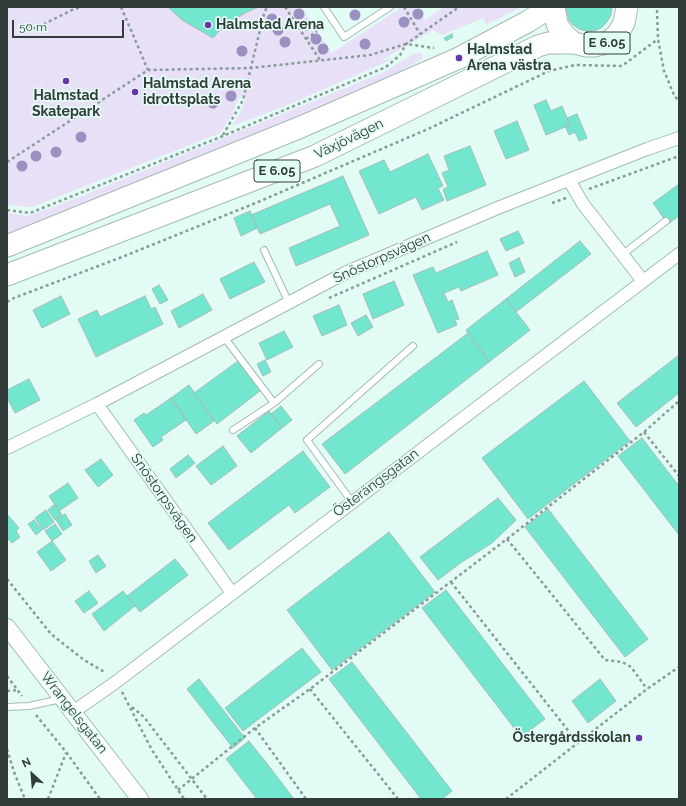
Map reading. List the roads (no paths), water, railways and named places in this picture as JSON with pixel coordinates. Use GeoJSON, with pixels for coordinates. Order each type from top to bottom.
{"type":"FeatureCollection","features":[{"type":"Feature","properties":{"kind":"highway","name":"Växjövägen"},"geometry":{"type":"LineString","coordinates":[[7,246],[330,115],[459,58],[528,22],[553,7],[555,18],[560,30],[574,43]]}},
{"type":"Feature","properties":{"kind":"highway","name":"Växjövägen"},"geometry":{"type":"LineString","coordinates":[[7,275],[315,156],[548,42],[574,43],[594,46],[607,42],[617,35],[624,23],[638,10]]}},
{"type":"Feature","properties":{"kind":"main road","name":"Wrangelsgatan"},"geometry":{"type":"LineString","coordinates":[[7,626],[140,799]]}},
{"type":"Feature","properties":{"kind":"street","name":"Snöstorpsvägen"},"geometry":{"type":"LineString","coordinates":[[7,448],[97,404],[347,272],[500,207],[647,149],[679,138]]}},
{"type":"Feature","properties":{"kind":"street"},"geometry":{"type":"LineString","coordinates":[[569,180],[577,194],[643,281]]}},
{"type":"Feature","properties":{"kind":"street","name":"Österängsgatan"},"geometry":{"type":"LineString","coordinates":[[73,712],[116,682],[679,254]]}},
{"type":"Feature","properties":{"kind":"street","name":"Snöstorpsvägen"},"geometry":{"type":"LineString","coordinates":[[97,404],[232,593]]}},
{"type":"Feature","properties":{"kind":"lane"},"geometry":{"type":"LineString","coordinates":[[324,7],[344,37],[390,7]]}},
{"type":"Feature","properties":{"kind":"lane"},"geometry":{"type":"LineString","coordinates":[[376,7],[380,14]]}},
{"type":"Feature","properties":{"kind":"lane"},"geometry":{"type":"LineString","coordinates":[[622,254],[666,221]]}},
{"type":"Feature","properties":{"kind":"lane"},"geometry":{"type":"LineString","coordinates":[[264,250],[289,303]]}},
{"type":"Feature","properties":{"kind":"lane"},"geometry":{"type":"LineString","coordinates":[[224,337],[274,403]]}},
{"type":"Feature","properties":{"kind":"lane"},"geometry":{"type":"LineString","coordinates":[[352,502],[307,440],[413,346]]}},
{"type":"Feature","properties":{"kind":"lane"},"geometry":{"type":"LineString","coordinates":[[233,430],[274,403],[319,364]]}},
{"type":"Feature","properties":{"kind":"lane"},"geometry":{"type":"LineString","coordinates":[[7,708],[29,706],[63,699]]}},
{"type":"Feature","properties":{"kind":"place","name":"Halmstad Arena"},"geometry":{"type":"Point","coordinates":[208,25]}},
{"type":"Feature","properties":{"kind":"place","name":"Halmstad Arena västra"},"geometry":{"type":"Point","coordinates":[459,58]}},
{"type":"Feature","properties":{"kind":"place","name":"Halmstad Skatepark"},"geometry":{"type":"Point","coordinates":[66,81]}},
{"type":"Feature","properties":{"kind":"place","name":"Halmstad Arena idrottsplats"},"geometry":{"type":"Point","coordinates":[135,92]}},
{"type":"Feature","properties":{"kind":"place","name":"Östergårdsskolan"},"geometry":{"type":"Point","coordinates":[639,738]}}]}
